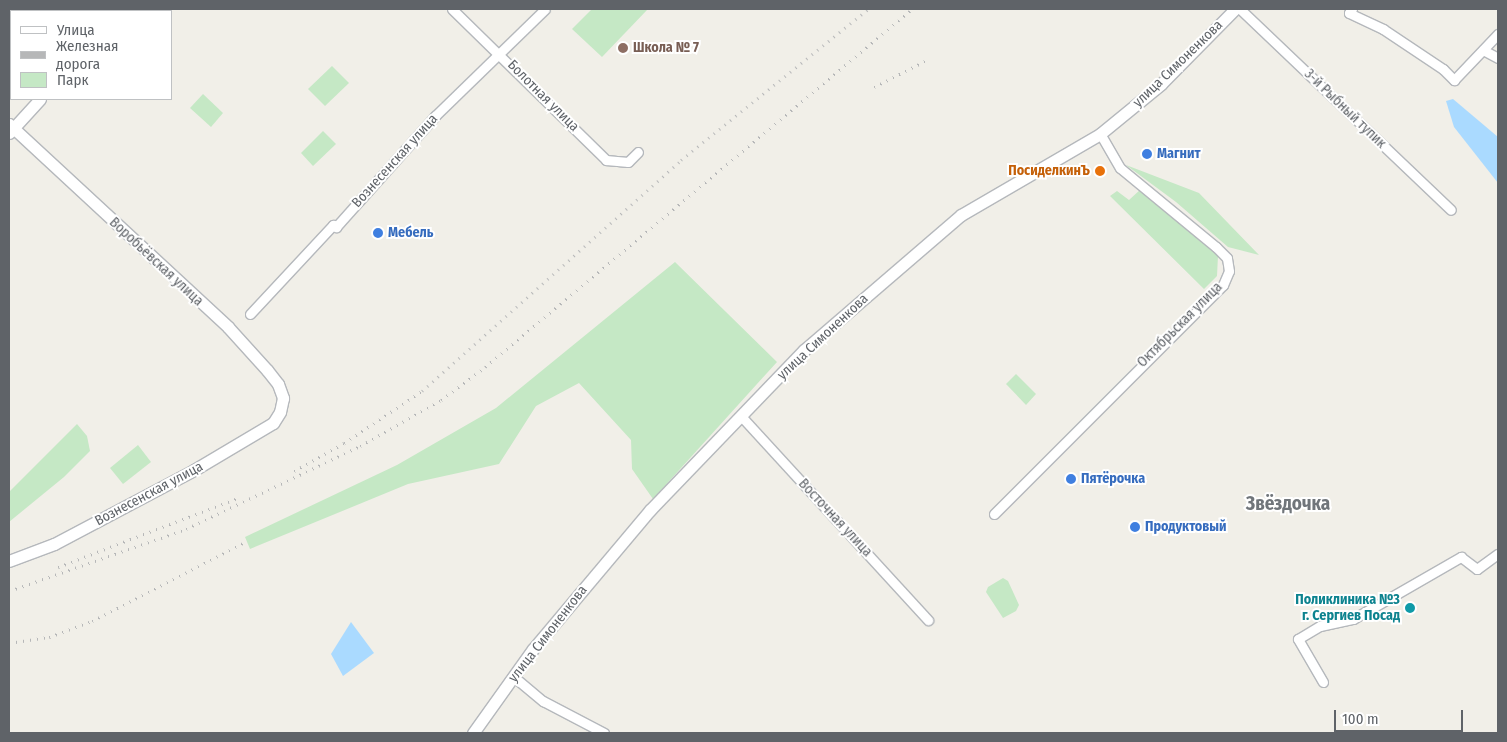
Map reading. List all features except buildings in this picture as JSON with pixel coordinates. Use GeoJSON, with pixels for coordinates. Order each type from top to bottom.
{"type":"FeatureCollection","features":[{"type":"Feature","properties":{"kind":"street","name":"Болотная улица"},"geometry":{"type":"LineString","coordinates":[[452,9],[606,160],[628,162],[638,152]]}},
{"type":"Feature","properties":{"kind":"street","name":"Вознесенская улица"},"geometry":{"type":"LineString","coordinates":[[250,314],[333,225],[336,227],[435,116],[544,9]]}},
{"type":"Feature","properties":{"kind":"street","name":"улица Симоненкова"},"geometry":{"type":"LineString","coordinates":[[472,733],[533,649],[650,510],[804,350],[960,215],[1100,134],[1161,84],[1235,9]]}},
{"type":"Feature","properties":{"kind":"street","name":"3-й Рыбный тупик"},"geometry":{"type":"LineString","coordinates":[[1240,9],[1451,210]]}},
{"type":"Feature","properties":{"kind":"street"},"geometry":{"type":"LineString","coordinates":[[1352,9],[1349,13],[1383,29],[1443,69],[1454,80],[1498,34]]}},
{"type":"Feature","properties":{"kind":"street"},"geometry":{"type":"LineString","coordinates":[[1484,50],[1498,58]]}},
{"type":"Feature","properties":{"kind":"street"},"geometry":{"type":"LineString","coordinates":[[10,129],[39,100]]}},
{"type":"Feature","properties":{"kind":"street","name":"Воробьёвская улица"},"geometry":{"type":"LineString","coordinates":[[10,129],[228,327],[278,384],[283,398],[280,412]]}},
{"type":"Feature","properties":{"kind":"street","name":"Октябрьская улица"},"geometry":{"type":"LineString","coordinates":[[994,514],[1223,285],[1229,271],[1227,258],[1216,247],[1120,168],[1100,134]]}},
{"type":"Feature","properties":{"kind":"street","name":"Вознесенская улица"},"geometry":{"type":"LineString","coordinates":[[9,561],[54,544],[194,470],[273,422],[280,412]]}},
{"type":"Feature","properties":{"kind":"street","name":"Восточная улица"},"geometry":{"type":"LineString","coordinates":[[741,416],[928,620]]}},
{"type":"Feature","properties":{"kind":"street"},"geometry":{"type":"LineString","coordinates":[[1323,682],[1298,639],[1320,626],[1353,620],[1460,558],[1477,569],[1498,554]]}},
{"type":"Feature","properties":{"kind":"street"},"geometry":{"type":"LineString","coordinates":[[514,676],[543,701],[604,733]]}},
{"type":"Feature","properties":{"kind":"green space"},"geometry":{"type":"Polygon","coordinates":[[[592,9],[648,9],[602,57],[572,29],[592,9]]]}},
{"type":"Feature","properties":{"kind":"green space"},"geometry":{"type":"Polygon","coordinates":[[[332,66],[349,83],[325,106],[308,89],[332,66]]]}},
{"type":"Feature","properties":{"kind":"green space"},"geometry":{"type":"Polygon","coordinates":[[[203,94],[223,113],[211,127],[190,108],[203,94]]]}},
{"type":"Feature","properties":{"kind":"green space"},"geometry":{"type":"Polygon","coordinates":[[[323,131],[336,144],[313,166],[301,153],[323,131]]]}},
{"type":"Feature","properties":{"kind":"green space"},"geometry":{"type":"Polygon","coordinates":[[[1126,165],[1199,193],[1259,255],[1228,247],[1176,202],[1126,165]]]}},
{"type":"Feature","properties":{"kind":"green space"},"geometry":{"type":"Polygon","coordinates":[[[1141,189],[1218,256],[1217,276],[1204,289],[1110,196],[1117,191],[1129,200],[1141,189]]]}},
{"type":"Feature","properties":{"kind":"green space"},"geometry":{"type":"Polygon","coordinates":[[[675,262],[777,362],[653,499],[632,469],[631,440],[579,383],[536,406],[499,464],[408,484],[250,549],[245,537],[397,465],[496,408],[675,262]]]}},
{"type":"Feature","properties":{"kind":"green space"},"geometry":{"type":"Polygon","coordinates":[[[1016,374],[1036,394],[1026,405],[1006,384],[1016,374]]]}},
{"type":"Feature","properties":{"kind":"green space"},"geometry":{"type":"Polygon","coordinates":[[[77,424],[87,436],[90,451],[64,477],[9,522],[9,492],[77,424]]]}},
{"type":"Feature","properties":{"kind":"green space"},"geometry":{"type":"Polygon","coordinates":[[[138,445],[151,462],[123,484],[110,468],[138,445]]]}},
{"type":"Feature","properties":{"kind":"green space"},"geometry":{"type":"Polygon","coordinates":[[[1003,578],[1008,581],[1019,605],[1016,611],[1003,618],[986,592],[988,587],[1003,578]]]}},
{"type":"Feature","properties":{"kind":"water"},"geometry":{"type":"Polygon","coordinates":[[[1453,99],[1498,137],[1498,183],[1454,127],[1446,101],[1453,99]]]}},
{"type":"Feature","properties":{"kind":"water"},"geometry":{"type":"Polygon","coordinates":[[[351,622],[374,653],[343,676],[331,654],[351,622]]]}},
{"type":"Feature","properties":{"kind":"railway"},"geometry":{"type":"LineString","coordinates":[[294,471],[344,443],[422,391],[681,160],[868,9]]}},
{"type":"Feature","properties":{"kind":"railway"},"geometry":{"type":"LineString","coordinates":[[9,591],[186,529],[360,446],[441,400],[485,367],[912,9]]}},
{"type":"Feature","properties":{"kind":"railway"},"geometry":{"type":"LineString","coordinates":[[874,87],[927,60]]}},
{"type":"Feature","properties":{"kind":"railway"},"geometry":{"type":"LineString","coordinates":[[58,567],[240,497]]}},
{"type":"Feature","properties":{"kind":"railway"},"geometry":{"type":"LineString","coordinates":[[9,643],[49,637],[92,621],[243,543]]}},
{"type":"Feature","properties":{"kind":"place","name":"Школа № 7"},"geometry":{"type":"Point","coordinates":[623,48]}},
{"type":"Feature","properties":{"kind":"place","name":"Магнит"},"geometry":{"type":"Point","coordinates":[1147,154]}},
{"type":"Feature","properties":{"kind":"place","name":"ПосиделкинЪ"},"geometry":{"type":"Point","coordinates":[1100,171]}},
{"type":"Feature","properties":{"kind":"place","name":"Мебель"},"geometry":{"type":"Point","coordinates":[378,233]}},
{"type":"Feature","properties":{"kind":"place","name":"Пятёрочка"},"geometry":{"type":"Point","coordinates":[1071,479]}},
{"type":"Feature","properties":{"kind":"place","name":"Продуктовый"},"geometry":{"type":"Point","coordinates":[1135,527]}},
{"type":"Feature","properties":{"kind":"place","name":"Поликлиника №3 г. Сергиев Посад"},"geometry":{"type":"Point","coordinates":[1410,608]}},
{"type":"Feature","properties":{"kind":"district","name":"Звёздочка"},"geometry":{"type":"Point","coordinates":[1288,504]}}]}
